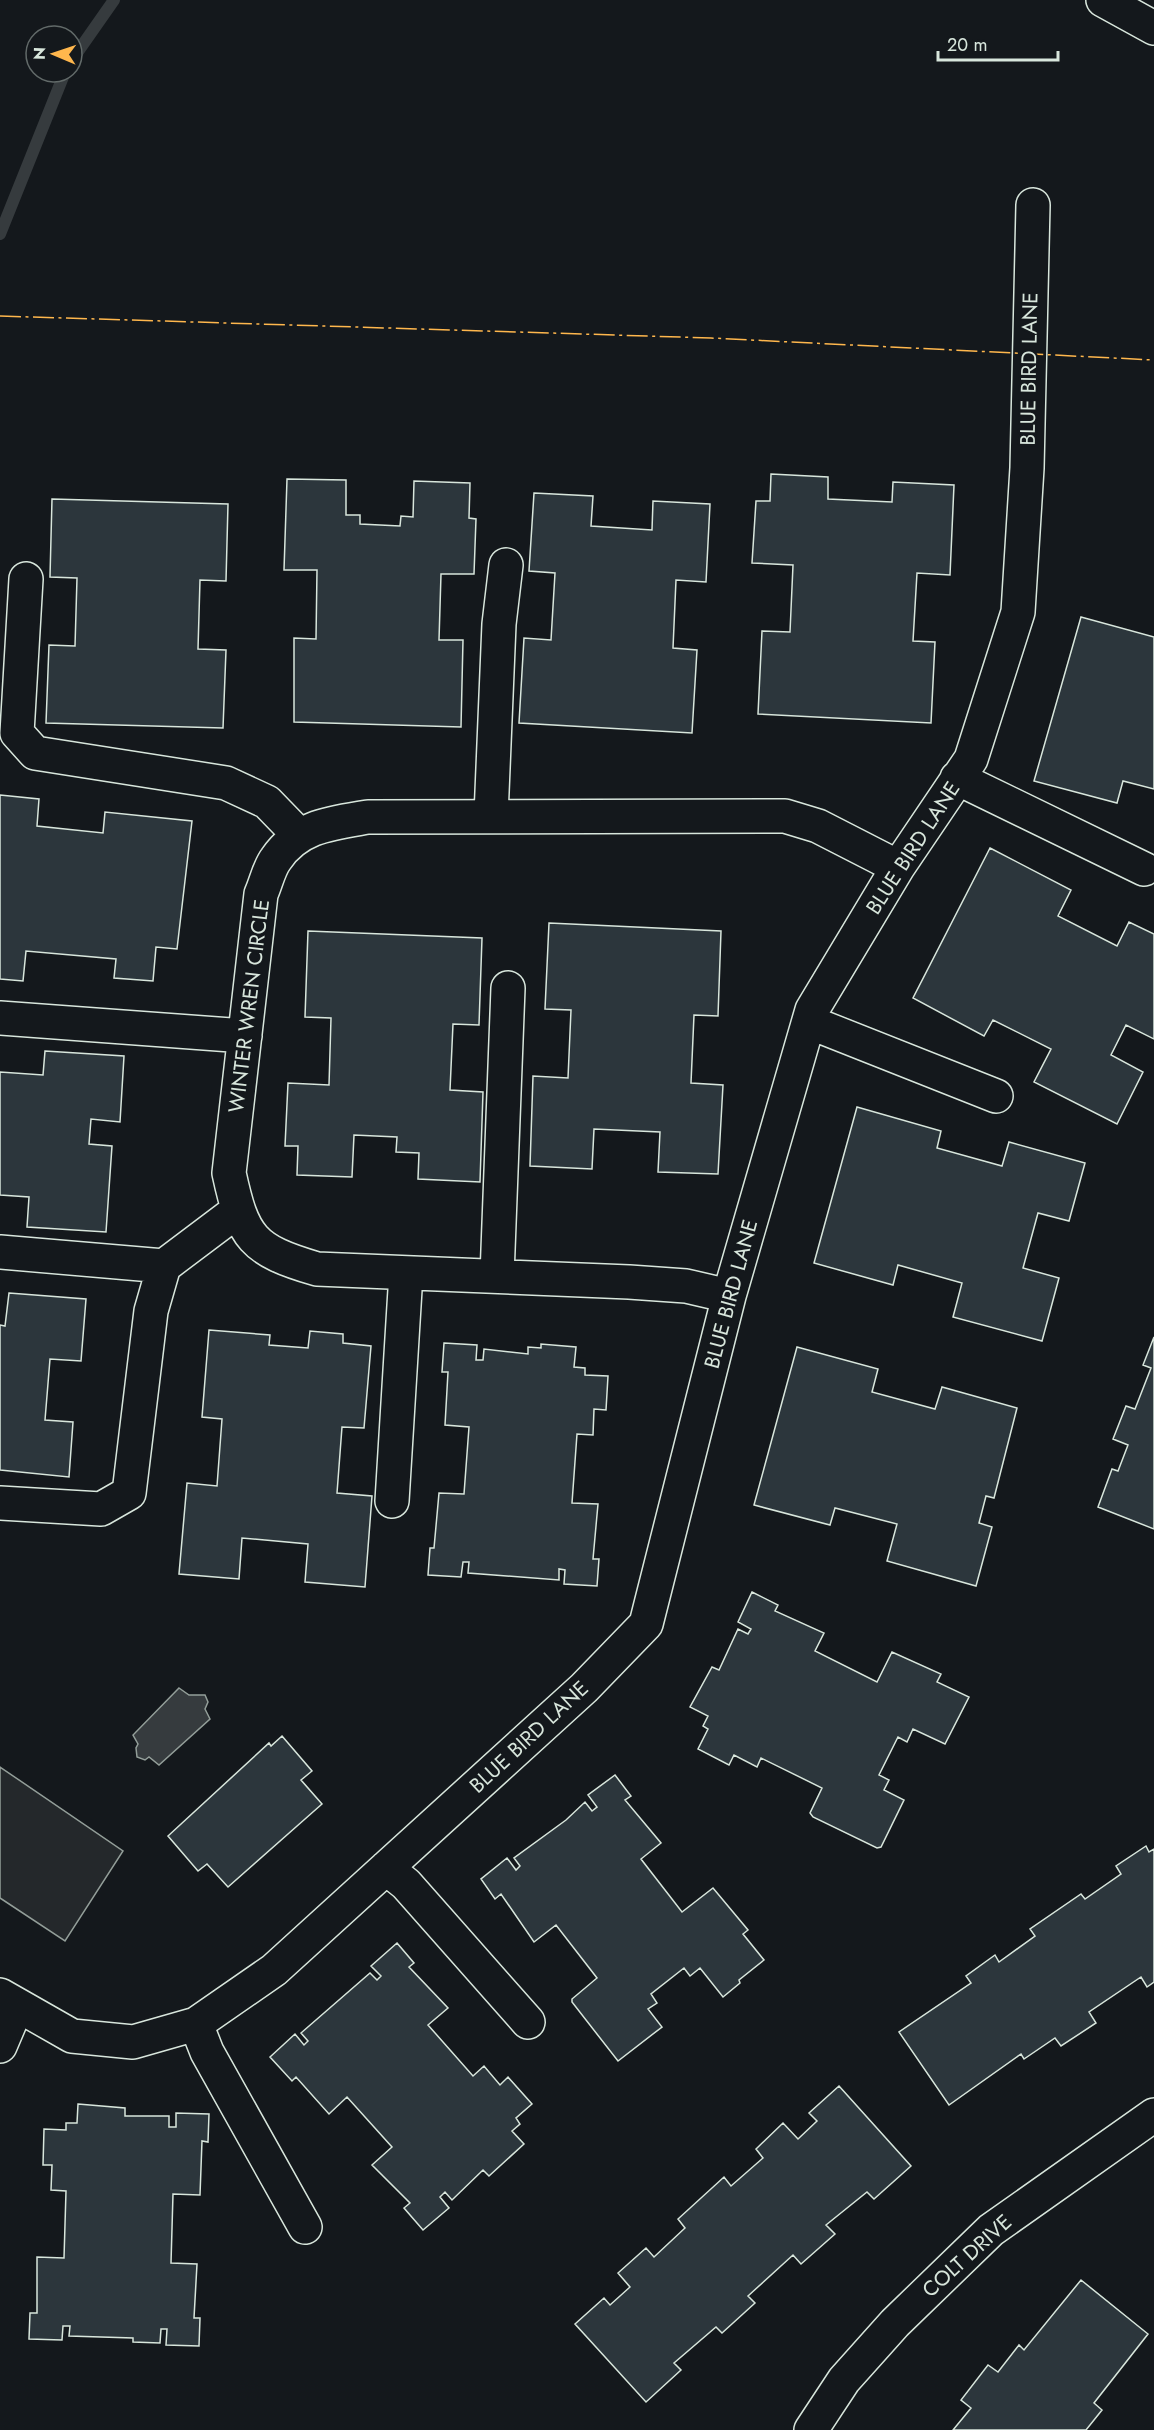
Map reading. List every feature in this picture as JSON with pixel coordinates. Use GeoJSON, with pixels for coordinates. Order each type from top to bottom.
{"type":"FeatureCollection","features":[{"type":"Feature","properties":{"kind":"street"},"geometry":{"type":"LineString","coordinates":[[1103,0],[1154,28]]}},
{"type":"Feature","properties":{"kind":"street","name":"BLUE BIRD LANE"},"geometry":{"type":"LineString","coordinates":[[8,2000],[72,2036],[133,2042],[196,2024],[274,1970],[584,1688],[646,1624],[729,1296],[812,1010],[898,867],[971,759],[1018,612],[1028,468],[1033,205]]}},
{"type":"Feature","properties":{"kind":"street"},"geometry":{"type":"LineString","coordinates":[[491,816],[499,624],[506,565]]}},
{"type":"Feature","properties":{"kind":"street"},"geometry":{"type":"LineString","coordinates":[[26,579],[17,733],[35,753],[226,783],[267,802],[298,834]]}},
{"type":"Feature","properties":{"kind":"street"},"geometry":{"type":"LineString","coordinates":[[957,778],[1144,869]]}},
{"type":"Feature","properties":{"kind":"street","name":"WINTER WREN CIRCLE"},"geometry":{"type":"LineString","coordinates":[[729,1296],[686,1286],[316,1269],[279,1258],[252,1240],[237,1211],[229,1173],[261,894],[275,859],[298,834],[332,822],[368,817],[784,816],[818,826],[898,867]]}},
{"type":"Feature","properties":{"kind":"street"},"geometry":{"type":"LineString","coordinates":[[497,1276],[508,988]]}},
{"type":"Feature","properties":{"kind":"street"},"geometry":{"type":"LineString","coordinates":[[0,1018],[245,1036]]}},
{"type":"Feature","properties":{"kind":"street"},"geometry":{"type":"LineString","coordinates":[[809,1022],[996,1096]]}},
{"type":"Feature","properties":{"kind":"street"},"geometry":{"type":"LineString","coordinates":[[0,1503],[101,1509],[129,1493],[152,1311],[164,1266],[237,1211]]}},
{"type":"Feature","properties":{"kind":"street"},"geometry":{"type":"LineString","coordinates":[[0,1252],[164,1266]]}},
{"type":"Feature","properties":{"kind":"street"},"geometry":{"type":"LineString","coordinates":[[392,1501],[406,1273]]}},
{"type":"Feature","properties":{"kind":"street"},"geometry":{"type":"LineString","coordinates":[[386,1868],[406,1884],[528,2022]]}},
{"type":"Feature","properties":{"kind":"street"},"geometry":{"type":"LineString","coordinates":[[0,2046],[8,2000]]}},
{"type":"Feature","properties":{"kind":"street"},"geometry":{"type":"LineString","coordinates":[[196,2024],[207,2052],[305,2227]]}},
{"type":"Feature","properties":{"kind":"street","name":"COLT DRIVE"},"geometry":{"type":"LineString","coordinates":[[811,2430],[844,2380],[895,2323],[991,2230],[1154,2115]]}},
{"type":"Feature","properties":{"kind":"shaded area"},"geometry":{"type":"Polygon","coordinates":[[[179,1688],[189,1695],[205,1695],[208,1702],[205,1709],[210,1719],[159,1765],[149,1757],[145,1760],[137,1757],[138,1744],[133,1735],[179,1688]]]}},
{"type":"Feature","properties":{"kind":"shaded area"},"geometry":{"type":"Polygon","coordinates":[[[0,1767],[123,1851],[65,1941],[0,1898],[0,1767]]]}},
{"type":"Feature","properties":{"kind":"building"},"geometry":{"type":"Polygon","coordinates":[[[771,474],[828,477],[828,499],[892,502],[893,482],[954,485],[950,575],[917,573],[913,641],[935,642],[931,723],[758,714],[762,631],[790,632],[793,565],[752,563],[756,501],[770,501],[771,474]]]}},
{"type":"Feature","properties":{"kind":"building"},"geometry":{"type":"Polygon","coordinates":[[[287,479],[346,480],[346,515],[360,515],[360,524],[400,526],[401,516],[413,517],[414,481],[470,483],[469,518],[476,519],[474,574],[441,574],[439,640],[463,640],[461,727],[294,722],[294,638],[316,639],[317,570],[284,570],[287,479]]]}},
{"type":"Feature","properties":{"kind":"building"},"geometry":{"type":"Polygon","coordinates":[[[534,493],[593,496],[591,526],[652,530],[653,501],[710,504],[706,582],[676,580],[673,648],[697,650],[692,733],[519,723],[524,638],[551,640],[555,573],[529,571],[534,493]]]}},
{"type":"Feature","properties":{"kind":"building"},"geometry":{"type":"Polygon","coordinates":[[[52,499],[228,504],[226,581],[200,580],[198,649],[226,650],[223,728],[46,723],[49,645],[75,646],[77,578],[50,577],[52,499]]]}},
{"type":"Feature","properties":{"kind":"building"},"geometry":{"type":"Polygon","coordinates":[[[1081,617],[1154,637],[1154,789],[1123,781],[1117,803],[1034,781],[1081,617]]]}},
{"type":"Feature","properties":{"kind":"building"},"geometry":{"type":"Polygon","coordinates":[[[0,795],[39,799],[37,826],[103,833],[105,812],[192,821],[177,949],[156,947],[153,981],[114,978],[116,959],[26,951],[23,981],[0,979],[0,795]]]}},
{"type":"Feature","properties":{"kind":"building"},"geometry":{"type":"Polygon","coordinates":[[[990,848],[1071,890],[1058,916],[1117,946],[1129,922],[1154,934],[1154,1039],[1126,1025],[1111,1055],[1143,1072],[1117,1124],[1034,1082],[1051,1049],[993,1020],[984,1036],[913,998],[990,848]]]}},
{"type":"Feature","properties":{"kind":"building"},"geometry":{"type":"Polygon","coordinates":[[[549,923],[721,931],[718,1016],[694,1015],[691,1083],[723,1085],[718,1174],[658,1172],[660,1132],[594,1129],[592,1169],[530,1166],[533,1076],[568,1078],[571,1010],[545,1009],[549,923]]]}},
{"type":"Feature","properties":{"kind":"building"},"geometry":{"type":"Polygon","coordinates":[[[308,931],[482,938],[479,1025],[453,1024],[450,1090],[483,1092],[480,1182],[418,1179],[419,1153],[396,1152],[397,1137],[354,1135],[352,1177],[297,1175],[298,1146],[285,1146],[288,1083],[329,1085],[331,1018],[305,1017],[308,931]]]}},
{"type":"Feature","properties":{"kind":"building"},"geometry":{"type":"Polygon","coordinates":[[[45,1051],[124,1056],[120,1122],[91,1119],[89,1144],[112,1146],[106,1232],[27,1227],[29,1197],[0,1195],[0,1072],[43,1075],[45,1051]]]}},
{"type":"Feature","properties":{"kind":"building"},"geometry":{"type":"Polygon","coordinates":[[[857,1107],[941,1131],[937,1148],[1002,1166],[1009,1142],[1085,1163],[1069,1221],[1038,1213],[1023,1268],[1059,1278],[1042,1341],[953,1317],[962,1283],[898,1265],[893,1285],[814,1263],[857,1107]]]}},
{"type":"Feature","properties":{"kind":"building"},"geometry":{"type":"Polygon","coordinates":[[[9,1293],[86,1299],[81,1361],[50,1359],[45,1420],[73,1422],[69,1477],[0,1470],[0,1325],[5,1326],[9,1293]]]}},
{"type":"Feature","properties":{"kind":"building"},"geometry":{"type":"Polygon","coordinates":[[[209,1330],[270,1335],[269,1345],[308,1348],[310,1331],[343,1334],[343,1343],[371,1346],[364,1428],[342,1427],[337,1493],[372,1496],[365,1587],[305,1582],[308,1544],[242,1538],[239,1579],[179,1574],[187,1483],[217,1486],[222,1419],[202,1417],[209,1330]]]}},
{"type":"Feature","properties":{"kind":"building"},"geometry":{"type":"Polygon","coordinates":[[[1154,1337],[1154,1529],[1098,1507],[1112,1469],[1118,1471],[1128,1445],[1113,1439],[1126,1406],[1135,1409],[1151,1368],[1143,1365],[1154,1337]]]}},
{"type":"Feature","properties":{"kind":"building"},"geometry":{"type":"Polygon","coordinates":[[[444,1343],[477,1345],[476,1360],[483,1360],[484,1349],[528,1354],[528,1347],[541,1348],[541,1344],[576,1347],[574,1367],[585,1368],[585,1375],[608,1376],[606,1410],[594,1409],[593,1435],[577,1434],[572,1503],[598,1504],[593,1559],[599,1559],[597,1586],[564,1584],[565,1570],[559,1569],[559,1580],[468,1573],[469,1562],[463,1562],[461,1577],[428,1575],[430,1548],[434,1548],[439,1493],[464,1494],[469,1427],[445,1425],[448,1372],[442,1372],[444,1343]]]}},
{"type":"Feature","properties":{"kind":"building"},"geometry":{"type":"Polygon","coordinates":[[[797,1347],[878,1369],[872,1392],[935,1409],[942,1387],[1017,1408],[994,1498],[986,1496],[979,1523],[992,1527],[976,1586],[887,1561],[897,1524],[835,1508],[830,1525],[754,1505],[797,1347]]]}},
{"type":"Feature","properties":{"kind":"building"},"geometry":{"type":"Polygon","coordinates":[[[752,1592],[778,1605],[775,1611],[824,1633],[815,1651],[877,1682],[892,1652],[941,1674],[937,1682],[969,1697],[945,1744],[913,1729],[907,1742],[898,1737],[879,1775],[889,1780],[884,1790],[904,1800],[881,1847],[877,1848],[813,1817],[810,1813],[822,1788],[761,1758],[757,1767],[734,1755],[729,1765],[698,1749],[708,1729],[703,1726],[708,1716],[690,1707],[712,1667],[719,1670],[738,1629],[748,1634],[751,1629],[738,1622],[752,1592]]]}},
{"type":"Feature","properties":{"kind":"building"},"geometry":{"type":"Polygon","coordinates":[[[282,1736],[312,1771],[301,1780],[322,1804],[228,1887],[207,1864],[198,1871],[168,1836],[269,1743],[271,1746],[282,1736]]]}},
{"type":"Feature","properties":{"kind":"building"},"geometry":{"type":"Polygon","coordinates":[[[615,1775],[631,1796],[625,1800],[661,1843],[641,1859],[682,1912],[713,1888],[748,1930],[743,1934],[764,1960],[739,1980],[740,1983],[723,1997],[700,1968],[690,1976],[684,1968],[651,1994],[657,2003],[648,2009],[662,2027],[618,2061],[572,2002],[572,1999],[597,1978],[556,1925],[534,1942],[501,1894],[495,1899],[481,1879],[507,1858],[516,1870],[520,1866],[514,1858],[566,1820],[585,1802],[592,1811],[597,1807],[588,1795],[615,1775]]]}},
{"type":"Feature","properties":{"kind":"building"},"geometry":{"type":"Polygon","coordinates":[[[1146,1846],[1149,1852],[1154,1849],[1154,1982],[1147,1987],[1141,1977],[1089,2012],[1096,2023],[1061,2046],[1055,2038],[1024,2059],[1021,2054],[949,2105],[899,2032],[971,1983],[966,1976],[995,1955],[999,1962],[1035,1936],[1030,1929],[1081,1894],[1085,1899],[1121,1874],[1116,1866],[1146,1846]]]}},
{"type":"Feature","properties":{"kind":"building"},"geometry":{"type":"Polygon","coordinates":[[[397,1943],[414,1963],[409,1967],[448,2008],[428,2025],[473,2076],[484,2066],[500,2085],[508,2077],[532,2104],[516,2118],[520,2124],[512,2131],[524,2144],[489,2176],[483,2170],[452,2200],[445,2192],[440,2197],[449,2208],[423,2230],[404,2208],[410,2203],[372,2165],[392,2147],[347,2097],[329,2114],[296,2077],[292,2081],[270,2057],[295,2034],[304,2045],[308,2041],[301,2033],[370,1973],[377,1980],[381,1976],[371,1966],[397,1943]]]}},
{"type":"Feature","properties":{"kind":"building"},"geometry":{"type":"Polygon","coordinates":[[[839,2086],[911,2166],[874,2199],[867,2192],[826,2225],[835,2234],[801,2264],[793,2255],[748,2296],[755,2303],[722,2333],[716,2327],[674,2363],[681,2370],[646,2402],[575,2324],[604,2298],[610,2305],[630,2287],[618,2273],[646,2248],[654,2257],[685,2228],[678,2219],[724,2177],[731,2186],[763,2158],[756,2149],[783,2123],[798,2139],[817,2121],[809,2113],[839,2086]]]}},
{"type":"Feature","properties":{"kind":"building"},"geometry":{"type":"Polygon","coordinates":[[[78,2104],[125,2108],[125,2116],[169,2116],[169,2127],[176,2127],[176,2113],[209,2114],[208,2142],[202,2141],[200,2195],[173,2194],[171,2263],[197,2264],[194,2318],[200,2318],[199,2346],[166,2345],[167,2329],[161,2329],[160,2343],[133,2342],[133,2338],[69,2336],[70,2326],[63,2326],[62,2340],[29,2339],[30,2313],[37,2313],[37,2257],[64,2258],[66,2191],[51,2190],[52,2165],[43,2165],[44,2129],[66,2130],[66,2123],[77,2123],[78,2104]]]}},
{"type":"Feature","properties":{"kind":"building"},"geometry":{"type":"Polygon","coordinates":[[[1081,2280],[1148,2334],[1094,2403],[1102,2410],[1086,2430],[953,2430],[971,2408],[961,2400],[988,2365],[998,2372],[1019,2345],[1024,2350],[1081,2280]]]}},
{"type":"Feature","properties":{"kind":"waterway"},"geometry":{"type":"LineString","coordinates":[[84,43],[114,0]]}},
{"type":"Feature","properties":{"kind":"waterway"},"geometry":{"type":"LineString","coordinates":[[0,234],[60,84]]}},
{"type":"Feature","properties":{"kind":"power"},"geometry":{"type":"LineString","coordinates":[[0,316],[711,338],[1154,360]]}}]}
